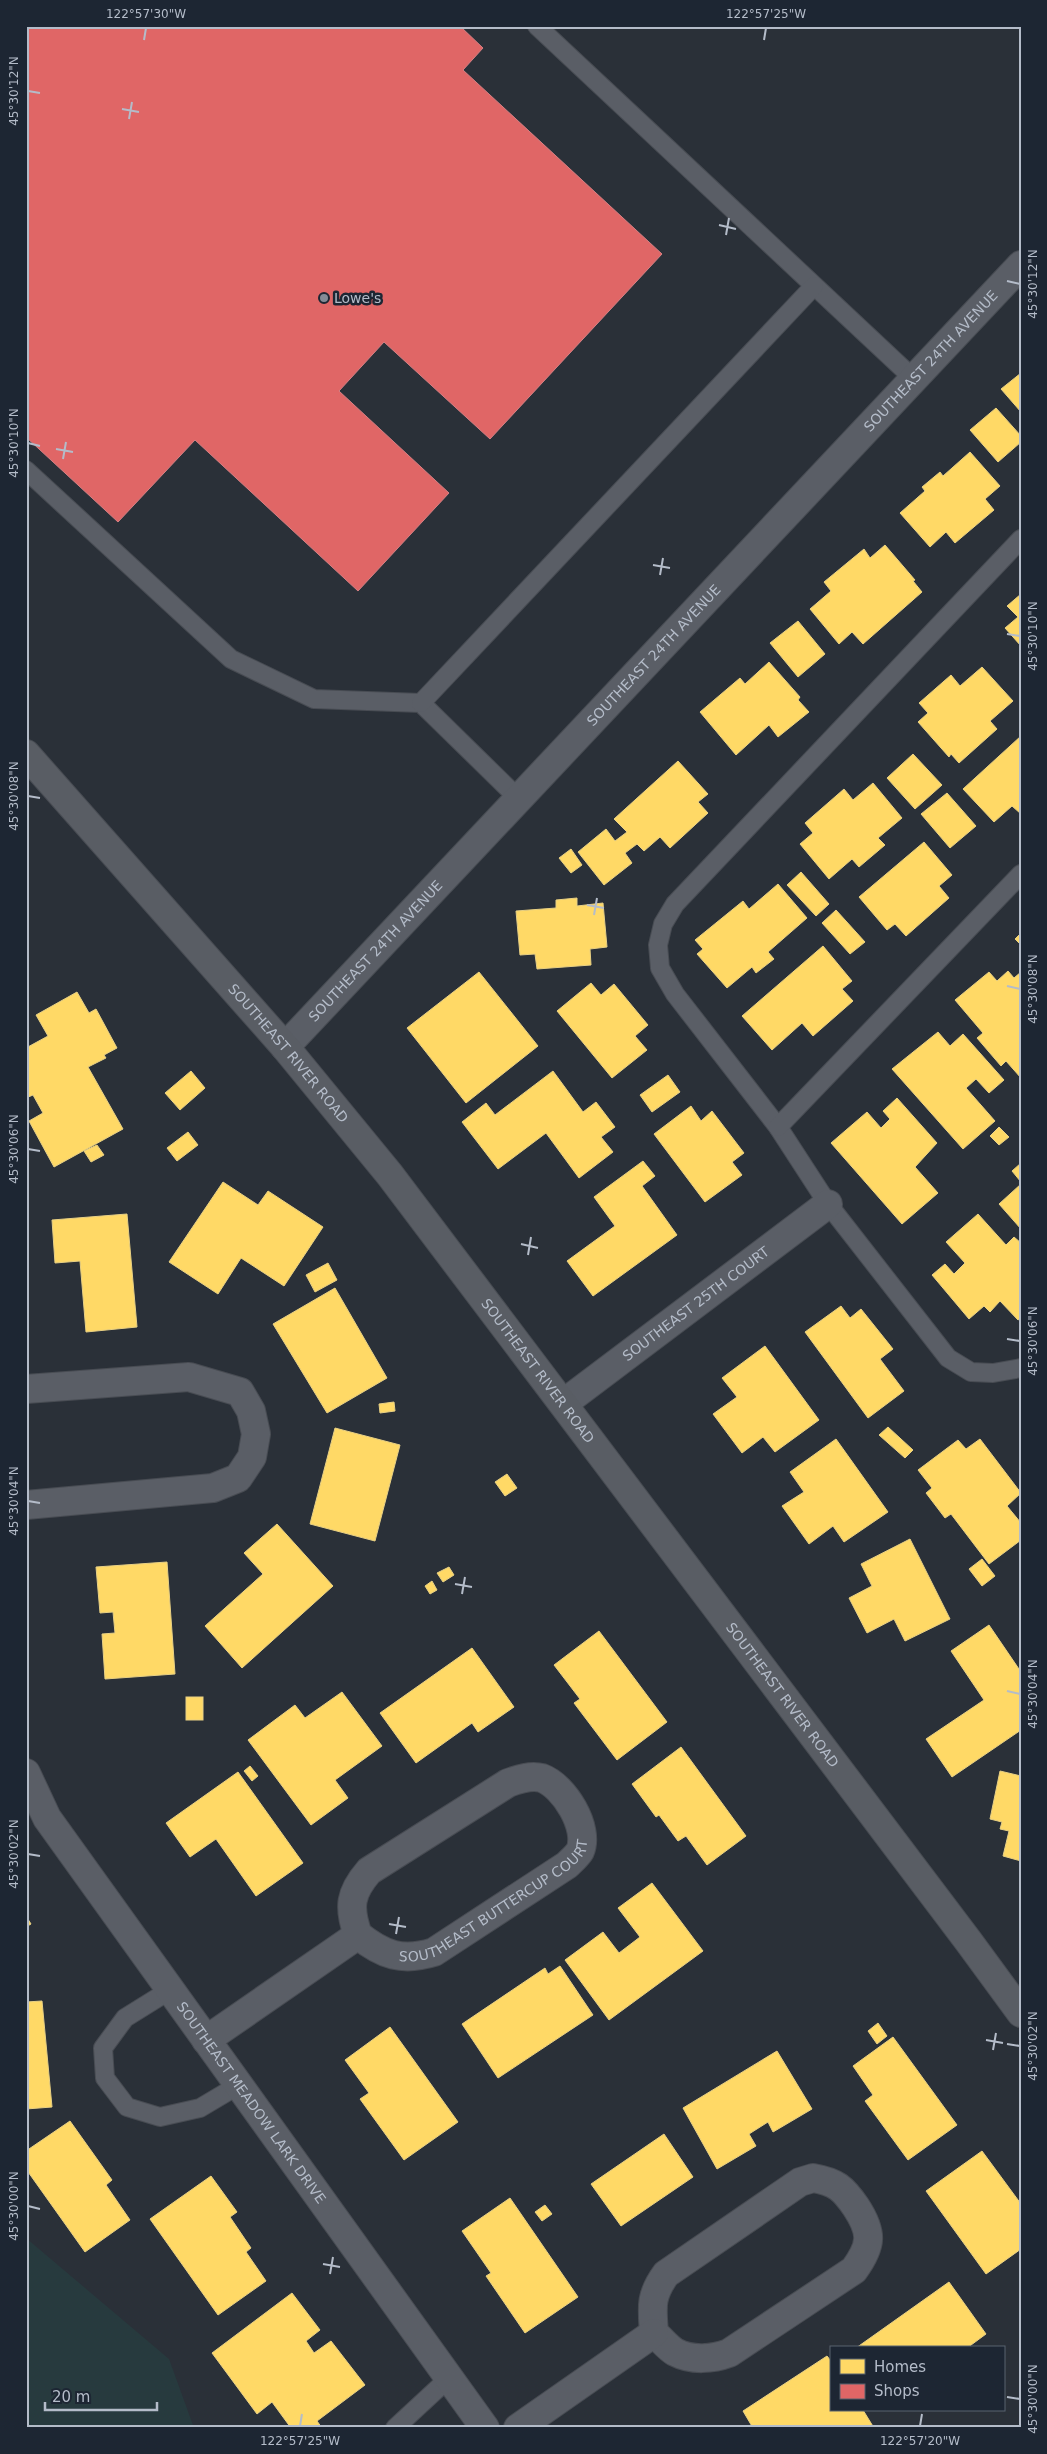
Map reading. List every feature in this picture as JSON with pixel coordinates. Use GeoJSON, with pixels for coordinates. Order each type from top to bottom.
{"type":"FeatureCollection","features":[{"type":"Feature","properties":{"kind":"main road","name":"SOUTHEAST RIVER ROAD"},"geometry":{"type":"LineString","coordinates":[[26,754],[285,1047],[390,1175],[564,1403],[1021,2013]]}},
{"type":"Feature","properties":{"kind":"street","name":"SOUTHEAST 24TH AVENUE"},"geometry":{"type":"LineString","coordinates":[[285,1047],[1021,265]]}},
{"type":"Feature","properties":{"kind":"street","name":"SOUTHEAST 25TH COURT"},"geometry":{"type":"LineString","coordinates":[[564,1403],[828,1204]]}},
{"type":"Feature","properties":{"kind":"street"},"geometry":{"type":"LineString","coordinates":[[26,1389],[189,1377],[240,1392],[251,1411],[256,1434],[252,1457],[238,1478],[213,1488],[26,1505]]}},
{"type":"Feature","properties":{"kind":"street","name":"SOUTHEAST MEADOW LARK DRIVE"},"geometry":{"type":"LineString","coordinates":[[26,1773],[47,1818],[237,2086],[485,2428]]}},
{"type":"Feature","properties":{"kind":"street","name":"SOUTHEAST BUTTERCUP COURT"},"geometry":{"type":"LineString","coordinates":[[524,1777],[541,1778],[556,1786],[581,1822],[583,1837],[580,1852],[567,1865],[434,1952],[416,1957],[396,1956],[374,1948],[358,1935],[352,1917],[352,1902],[356,1886],[369,1871],[508,1783],[524,1777]]}},
{"type":"Feature","properties":{"kind":"street"},"geometry":{"type":"LineString","coordinates":[[206,2040],[358,1935]]}},
{"type":"Feature","properties":{"kind":"street"},"geometry":{"type":"LineString","coordinates":[[813,2178],[831,2181],[846,2191],[867,2224],[868,2239],[864,2257],[854,2270],[730,2353],[716,2358],[694,2357],[675,2352],[654,2333],[652,2306],[655,2289],[666,2274],[800,2182],[813,2178]]}},
{"type":"Feature","properties":{"kind":"street"},"geometry":{"type":"LineString","coordinates":[[518,2428],[654,2333]]}},
{"type":"Feature","properties":{"kind":"lane"},"geometry":{"type":"LineString","coordinates":[[537,26],[914,379]]}},
{"type":"Feature","properties":{"kind":"lane"},"geometry":{"type":"LineString","coordinates":[[421,703],[814,286]]}},
{"type":"Feature","properties":{"kind":"lane"},"geometry":{"type":"LineString","coordinates":[[26,470],[231,659],[314,700],[421,703],[519,799]]}},
{"type":"Feature","properties":{"kind":"lane"},"geometry":{"type":"LineString","coordinates":[[1021,539],[675,904],[663,924],[658,945],[660,968],[675,994],[778,1127],[828,1204],[948,1358],[971,1372],[993,1373],[1021,1368]]}},
{"type":"Feature","properties":{"kind":"lane"},"geometry":{"type":"LineString","coordinates":[[778,1127],[1021,874]]}},
{"type":"Feature","properties":{"kind":"lane"},"geometry":{"type":"LineString","coordinates":[[170,1990],[125,2018],[103,2048],[105,2078],[127,2107],[160,2117],[200,2108],[237,2086]]}},
{"type":"Feature","properties":{"kind":"lane"},"geometry":{"type":"LineString","coordinates":[[395,2428],[449,2378]]}},
{"type":"Feature","properties":{"kind":"green space"},"geometry":{"type":"Polygon","coordinates":[[[26,2238],[169,2359],[194,2428],[26,2428],[26,2238]]]}},
{"type":"Feature","properties":{"kind":"building: Homes"},"geometry":{"type":"Polygon","coordinates":[[[1021,373],[1021,412],[1001,389],[1021,373]]]}},
{"type":"Feature","properties":{"kind":"building: Homes"},"geometry":{"type":"Polygon","coordinates":[[[996,408],[1021,436],[1021,442],[998,462],[970,430],[996,408]]]}},
{"type":"Feature","properties":{"kind":"building: Homes"},"geometry":{"type":"Polygon","coordinates":[[[970,452],[1000,486],[985,499],[994,510],[955,543],[946,532],[930,547],[900,513],[925,491],[922,487],[940,472],[943,476],[970,452]]]}},
{"type":"Feature","properties":{"kind":"building: Homes"},"geometry":{"type":"Polygon","coordinates":[[[885,545],[915,580],[913,581],[922,592],[863,644],[852,632],[839,644],[810,609],[831,591],[824,582],[864,549],[870,558],[885,545]]]}},
{"type":"Feature","properties":{"kind":"building: Homes"},"geometry":{"type":"Polygon","coordinates":[[[1021,594],[1021,646],[1005,628],[1018,617],[1007,606],[1021,594]]]}},
{"type":"Feature","properties":{"kind":"building: Homes"},"geometry":{"type":"Polygon","coordinates":[[[798,621],[825,654],[798,677],[770,643],[798,621]]]}},
{"type":"Feature","properties":{"kind":"building: Homes"},"geometry":{"type":"Polygon","coordinates":[[[769,662],[800,697],[798,700],[809,712],[778,737],[769,725],[736,755],[700,712],[740,678],[745,684],[769,662]]]}},
{"type":"Feature","properties":{"kind":"building: Homes"},"geometry":{"type":"Polygon","coordinates":[[[982,667],[1013,701],[990,721],[997,729],[959,763],[951,754],[949,757],[918,722],[928,713],[919,703],[951,675],[960,686],[982,667]]]}},
{"type":"Feature","properties":{"kind":"building: Homes"},"geometry":{"type":"Polygon","coordinates":[[[1021,736],[1021,814],[1012,806],[994,822],[963,789],[1021,736]]]}},
{"type":"Feature","properties":{"kind":"building: Homes"},"geometry":{"type":"Polygon","coordinates":[[[913,754],[942,785],[915,809],[887,778],[913,754]]]}},
{"type":"Feature","properties":{"kind":"building: Homes"},"geometry":{"type":"Polygon","coordinates":[[[678,761],[708,794],[698,802],[708,813],[670,848],[660,837],[644,851],[637,844],[625,853],[632,863],[604,885],[578,852],[606,829],[615,841],[627,832],[614,819],[678,761]]]}},
{"type":"Feature","properties":{"kind":"building: Homes"},"geometry":{"type":"Polygon","coordinates":[[[873,783],[902,818],[878,838],[885,845],[859,867],[852,859],[829,879],[800,844],[813,833],[805,823],[844,789],[853,800],[873,783]]]}},
{"type":"Feature","properties":{"kind":"building: Homes"},"geometry":{"type":"Polygon","coordinates":[[[947,793],[976,826],[950,848],[921,814],[947,793]]]}},
{"type":"Feature","properties":{"kind":"building: Homes"},"geometry":{"type":"Polygon","coordinates":[[[924,842],[952,875],[939,886],[949,898],[906,936],[895,924],[887,930],[859,897],[924,842]]]}},
{"type":"Feature","properties":{"kind":"building: Homes"},"geometry":{"type":"Polygon","coordinates":[[[571,849],[582,865],[571,873],[559,858],[571,849]]]}},
{"type":"Feature","properties":{"kind":"building: Homes"},"geometry":{"type":"Polygon","coordinates":[[[801,872],[829,904],[816,916],[787,885],[801,872]]]}},
{"type":"Feature","properties":{"kind":"building: Homes"},"geometry":{"type":"Polygon","coordinates":[[[778,884],[807,918],[768,952],[774,959],[756,973],[752,967],[727,988],[697,954],[703,949],[695,940],[743,901],[749,909],[778,884]]]}},
{"type":"Feature","properties":{"kind":"building: Homes"},"geometry":{"type":"Polygon","coordinates":[[[577,898],[577,906],[603,903],[607,947],[590,949],[591,965],[537,969],[535,954],[520,955],[516,911],[556,908],[556,900],[577,898]]]}},
{"type":"Feature","properties":{"kind":"building: Homes"},"geometry":{"type":"Polygon","coordinates":[[[836,910],[865,942],[850,954],[822,923],[836,910]]]}},
{"type":"Feature","properties":{"kind":"building: Homes"},"geometry":{"type":"Polygon","coordinates":[[[1021,933],[1021,945],[1015,939],[1021,933]]]}},
{"type":"Feature","properties":{"kind":"building: Homes"},"geometry":{"type":"Polygon","coordinates":[[[823,946],[852,981],[842,989],[853,1001],[813,1036],[802,1023],[772,1050],[742,1016],[823,946]]]}},
{"type":"Feature","properties":{"kind":"building: Homes"},"geometry":{"type":"Polygon","coordinates":[[[1008,971],[1014,978],[1021,972],[1021,1078],[1006,1061],[1001,1066],[977,1038],[983,1033],[955,1000],[989,972],[997,981],[1008,971]]]}},
{"type":"Feature","properties":{"kind":"building: Homes"},"geometry":{"type":"Polygon","coordinates":[[[479,972],[538,1046],[466,1103],[407,1028],[479,972]]]}},
{"type":"Feature","properties":{"kind":"building: Homes"},"geometry":{"type":"Polygon","coordinates":[[[591,983],[601,995],[614,984],[648,1025],[635,1036],[647,1050],[612,1078],[557,1011],[591,983]]]}},
{"type":"Feature","properties":{"kind":"building: Homes"},"geometry":{"type":"Polygon","coordinates":[[[77,992],[89,1013],[96,1009],[117,1048],[104,1055],[106,1058],[88,1067],[123,1129],[54,1167],[29,1121],[43,1113],[33,1095],[26,1098],[26,1048],[48,1036],[36,1015],[77,992]]]}},
{"type":"Feature","properties":{"kind":"building: Homes"},"geometry":{"type":"Polygon","coordinates":[[[938,1032],[950,1046],[963,1034],[1004,1080],[989,1093],[976,1079],[966,1088],[995,1121],[963,1149],[892,1069],[938,1032]]]}},
{"type":"Feature","properties":{"kind":"building: Homes"},"geometry":{"type":"Polygon","coordinates":[[[191,1071],[205,1088],[180,1110],[165,1093],[191,1071]]]}},
{"type":"Feature","properties":{"kind":"building: Homes"},"geometry":{"type":"Polygon","coordinates":[[[553,1071],[583,1112],[596,1102],[615,1127],[601,1137],[613,1152],[579,1178],[546,1133],[498,1169],[462,1122],[486,1103],[495,1115],[553,1071]]]}},
{"type":"Feature","properties":{"kind":"building: Homes"},"geometry":{"type":"Polygon","coordinates":[[[668,1075],[680,1092],[652,1112],[640,1095],[668,1075]]]}},
{"type":"Feature","properties":{"kind":"building: Homes"},"geometry":{"type":"Polygon","coordinates":[[[897,1098],[937,1143],[915,1167],[938,1193],[902,1224],[831,1143],[867,1112],[881,1128],[890,1119],[883,1111],[897,1098]]]}},
{"type":"Feature","properties":{"kind":"building: Homes"},"geometry":{"type":"Polygon","coordinates":[[[691,1106],[701,1121],[712,1111],[744,1153],[732,1162],[742,1175],[705,1202],[654,1134],[691,1106]]]}},
{"type":"Feature","properties":{"kind":"building: Homes"},"geometry":{"type":"Polygon","coordinates":[[[999,1127],[1009,1137],[999,1145],[990,1136],[999,1127]]]}},
{"type":"Feature","properties":{"kind":"building: Homes"},"geometry":{"type":"Polygon","coordinates":[[[188,1132],[198,1145],[177,1161],[167,1148],[188,1132]]]}},
{"type":"Feature","properties":{"kind":"building: Homes"},"geometry":{"type":"Polygon","coordinates":[[[97,1145],[104,1155],[91,1162],[84,1151],[97,1145]]]}},
{"type":"Feature","properties":{"kind":"building: Homes"},"geometry":{"type":"Polygon","coordinates":[[[643,1161],[655,1176],[642,1186],[677,1235],[593,1296],[567,1261],[615,1226],[594,1197],[643,1161]]]}},
{"type":"Feature","properties":{"kind":"building: Homes"},"geometry":{"type":"Polygon","coordinates":[[[1021,1163],[1021,1182],[1012,1171],[1021,1163]]]}},
{"type":"Feature","properties":{"kind":"building: Homes"},"geometry":{"type":"Polygon","coordinates":[[[223,1182],[258,1205],[268,1191],[323,1227],[284,1286],[241,1258],[218,1294],[169,1262],[223,1182]]]}},
{"type":"Feature","properties":{"kind":"building: Homes"},"geometry":{"type":"Polygon","coordinates":[[[1021,1184],[1021,1229],[999,1204],[1021,1184]]]}},
{"type":"Feature","properties":{"kind":"building: Homes"},"geometry":{"type":"Polygon","coordinates":[[[127,1214],[137,1327],[86,1332],[80,1261],[55,1263],[52,1220],[127,1214]]]}},
{"type":"Feature","properties":{"kind":"building: Homes"},"geometry":{"type":"Polygon","coordinates":[[[978,1214],[1006,1245],[1014,1237],[1021,1243],[1021,1318],[1018,1320],[1000,1301],[990,1312],[984,1306],[969,1319],[932,1275],[945,1264],[954,1274],[965,1263],[946,1242],[978,1214]]]}},
{"type":"Feature","properties":{"kind":"building: Homes"},"geometry":{"type":"Polygon","coordinates":[[[328,1263],[337,1280],[315,1292],[306,1275],[328,1263]]]}},
{"type":"Feature","properties":{"kind":"building: Homes"},"geometry":{"type":"Polygon","coordinates":[[[335,1288],[387,1378],[327,1413],[273,1324],[335,1288]]]}},
{"type":"Feature","properties":{"kind":"building: Homes"},"geometry":{"type":"Polygon","coordinates":[[[841,1306],[850,1318],[861,1309],[893,1349],[880,1359],[904,1391],[868,1418],[805,1332],[841,1306]]]}},
{"type":"Feature","properties":{"kind":"building: Homes"},"geometry":{"type":"Polygon","coordinates":[[[765,1346],[819,1420],[775,1452],[763,1437],[742,1453],[713,1414],[737,1397],[722,1378],[765,1346]]]}},
{"type":"Feature","properties":{"kind":"building: Homes"},"geometry":{"type":"Polygon","coordinates":[[[394,1402],[395,1411],[380,1413],[379,1404],[394,1402]]]}},
{"type":"Feature","properties":{"kind":"building: Homes"},"geometry":{"type":"Polygon","coordinates":[[[888,1427],[913,1450],[905,1458],[879,1435],[888,1427]]]}},
{"type":"Feature","properties":{"kind":"building: Homes"},"geometry":{"type":"Polygon","coordinates":[[[335,1428],[400,1445],[375,1541],[310,1524],[335,1428]]]}},
{"type":"Feature","properties":{"kind":"building: Homes"},"geometry":{"type":"Polygon","coordinates":[[[836,1439],[888,1512],[844,1542],[833,1526],[809,1544],[782,1506],[804,1492],[790,1472],[836,1439]]]}},
{"type":"Feature","properties":{"kind":"building: Homes"},"geometry":{"type":"Polygon","coordinates":[[[980,1439],[1021,1493],[1007,1506],[1021,1523],[1021,1540],[989,1564],[951,1514],[945,1518],[926,1493],[932,1488],[918,1470],[958,1440],[966,1449],[980,1439]]]}},
{"type":"Feature","properties":{"kind":"building: Homes"},"geometry":{"type":"Polygon","coordinates":[[[507,1474],[517,1488],[505,1496],[495,1482],[507,1474]]]}},
{"type":"Feature","properties":{"kind":"building: Homes"},"geometry":{"type":"Polygon","coordinates":[[[277,1524],[333,1586],[242,1668],[205,1626],[263,1574],[244,1553],[277,1524]]]}},
{"type":"Feature","properties":{"kind":"building: Homes"},"geometry":{"type":"Polygon","coordinates":[[[910,1539],[950,1619],[905,1641],[894,1619],[867,1633],[849,1598],[872,1586],[861,1564],[910,1539]]]}},
{"type":"Feature","properties":{"kind":"building: Homes"},"geometry":{"type":"Polygon","coordinates":[[[982,1559],[995,1576],[982,1586],[969,1569],[982,1559]]]}},
{"type":"Feature","properties":{"kind":"building: Homes"},"geometry":{"type":"Polygon","coordinates":[[[167,1562],[175,1674],[105,1679],[102,1634],[115,1633],[113,1612],[100,1613],[96,1567],[167,1562]]]}},
{"type":"Feature","properties":{"kind":"building: Homes"},"geometry":{"type":"Polygon","coordinates":[[[449,1567],[454,1575],[443,1582],[437,1573],[449,1567]]]}},
{"type":"Feature","properties":{"kind":"building: Homes"},"geometry":{"type":"Polygon","coordinates":[[[432,1581],[437,1590],[430,1594],[425,1586],[432,1581]]]}},
{"type":"Feature","properties":{"kind":"building: Homes"},"geometry":{"type":"Polygon","coordinates":[[[989,1625],[1021,1672],[1021,1730],[952,1777],[926,1739],[984,1700],[951,1651],[989,1625]]]}},
{"type":"Feature","properties":{"kind":"building: Homes"},"geometry":{"type":"Polygon","coordinates":[[[599,1631],[667,1722],[617,1760],[574,1703],[580,1699],[554,1665],[599,1631]]]}},
{"type":"Feature","properties":{"kind":"building: Homes"},"geometry":{"type":"Polygon","coordinates":[[[472,1648],[514,1707],[478,1732],[472,1723],[416,1763],[380,1713],[472,1648]]]}},
{"type":"Feature","properties":{"kind":"building: Homes"},"geometry":{"type":"Polygon","coordinates":[[[342,1692],[382,1746],[335,1780],[348,1798],[311,1825],[248,1740],[295,1705],[305,1718],[342,1692]]]}},
{"type":"Feature","properties":{"kind":"building: Homes"},"geometry":{"type":"Polygon","coordinates":[[[186,1697],[203,1697],[203,1720],[186,1720],[186,1697]]]}},
{"type":"Feature","properties":{"kind":"building: Homes"},"geometry":{"type":"Polygon","coordinates":[[[681,1747],[746,1836],[707,1865],[686,1836],[678,1841],[659,1815],[656,1817],[632,1784],[681,1747]]]}},
{"type":"Feature","properties":{"kind":"building: Homes"},"geometry":{"type":"Polygon","coordinates":[[[250,1766],[258,1776],[252,1781],[244,1771],[250,1766]]]}},
{"type":"Feature","properties":{"kind":"building: Homes"},"geometry":{"type":"Polygon","coordinates":[[[1000,1771],[1021,1776],[1021,1861],[1003,1856],[1009,1831],[1000,1829],[1002,1822],[990,1819],[1000,1771]]]}},
{"type":"Feature","properties":{"kind":"building: Homes"},"geometry":{"type":"Polygon","coordinates":[[[238,1772],[303,1863],[256,1896],[216,1839],[190,1857],[166,1823],[238,1772]]]}},
{"type":"Feature","properties":{"kind":"building: Homes"},"geometry":{"type":"Polygon","coordinates":[[[652,1883],[703,1951],[609,2020],[565,1960],[603,1932],[619,1953],[640,1937],[618,1908],[652,1883]]]}},
{"type":"Feature","properties":{"kind":"building: Homes"},"geometry":{"type":"Polygon","coordinates":[[[26,1916],[31,1924],[26,1927],[26,1916]]]}},
{"type":"Feature","properties":{"kind":"building: Homes"},"geometry":{"type":"Polygon","coordinates":[[[560,1966],[593,2015],[498,2078],[462,2024],[545,1968],[548,1974],[560,1966]]]}},
{"type":"Feature","properties":{"kind":"building: Homes"},"geometry":{"type":"Polygon","coordinates":[[[42,2001],[52,2107],[26,2109],[26,2002],[42,2001]]]}},
{"type":"Feature","properties":{"kind":"building: Homes"},"geometry":{"type":"Polygon","coordinates":[[[878,2023],[887,2036],[877,2044],[868,2031],[878,2023]]]}},
{"type":"Feature","properties":{"kind":"building: Homes"},"geometry":{"type":"Polygon","coordinates":[[[390,2027],[458,2122],[404,2160],[360,2099],[369,2093],[345,2060],[390,2027]]]}},
{"type":"Feature","properties":{"kind":"building: Homes"},"geometry":{"type":"Polygon","coordinates":[[[893,2037],[957,2125],[908,2160],[865,2101],[873,2095],[853,2066],[893,2037]]]}},
{"type":"Feature","properties":{"kind":"building: Homes"},"geometry":{"type":"Polygon","coordinates":[[[777,2051],[812,2109],[773,2132],[768,2122],[749,2134],[756,2146],[717,2169],[683,2108],[777,2051]]]}},
{"type":"Feature","properties":{"kind":"building: Homes"},"geometry":{"type":"Polygon","coordinates":[[[70,2121],[112,2180],[106,2185],[130,2220],[85,2252],[26,2169],[26,2151],[70,2121]]]}},
{"type":"Feature","properties":{"kind":"building: Homes"},"geometry":{"type":"Polygon","coordinates":[[[664,2134],[693,2177],[621,2226],[591,2184],[664,2134]]]}},
{"type":"Feature","properties":{"kind":"building: Homes"},"geometry":{"type":"Polygon","coordinates":[[[982,2151],[1021,2204],[1021,2249],[986,2274],[926,2191],[982,2151]]]}},
{"type":"Feature","properties":{"kind":"building: Homes"},"geometry":{"type":"Polygon","coordinates":[[[211,2176],[237,2212],[230,2217],[251,2248],[246,2252],[266,2281],[218,2315],[150,2219],[211,2176]]]}},
{"type":"Feature","properties":{"kind":"building: Homes"},"geometry":{"type":"Polygon","coordinates":[[[510,2198],[578,2297],[525,2333],[486,2276],[491,2273],[462,2231],[510,2198]]]}},
{"type":"Feature","properties":{"kind":"building: Homes"},"geometry":{"type":"Polygon","coordinates":[[[545,2205],[552,2214],[542,2221],[535,2212],[545,2205]]]}},
{"type":"Feature","properties":{"kind":"building: Homes"},"geometry":{"type":"Polygon","coordinates":[[[949,2282],[986,2334],[970,2346],[859,2346],[949,2282]]]}},
{"type":"Feature","properties":{"kind":"building: Homes"},"geometry":{"type":"Polygon","coordinates":[[[292,2293],[320,2330],[306,2341],[314,2353],[331,2341],[365,2385],[317,2421],[322,2428],[291,2428],[272,2402],[257,2414],[212,2353],[292,2293]]]}},
{"type":"Feature","properties":{"kind":"building: Homes"},"geometry":{"type":"Polygon","coordinates":[[[827,2356],[830,2360],[830,2412],[864,2412],[874,2428],[753,2428],[743,2411],[827,2356]]]}},
{"type":"Feature","properties":{"kind":"building: Shops","name":"Lowe's"},"geometry":{"type":"Polygon","coordinates":[[[26,26],[460,26],[483,48],[463,70],[662,254],[490,439],[384,342],[339,391],[449,493],[358,591],[195,440],[118,522],[26,437],[26,26]]]}},
{"type":"Feature","properties":{"kind":"place","name":"Lowe's"},"geometry":{"type":"Point","coordinates":[324,298]}}]}
